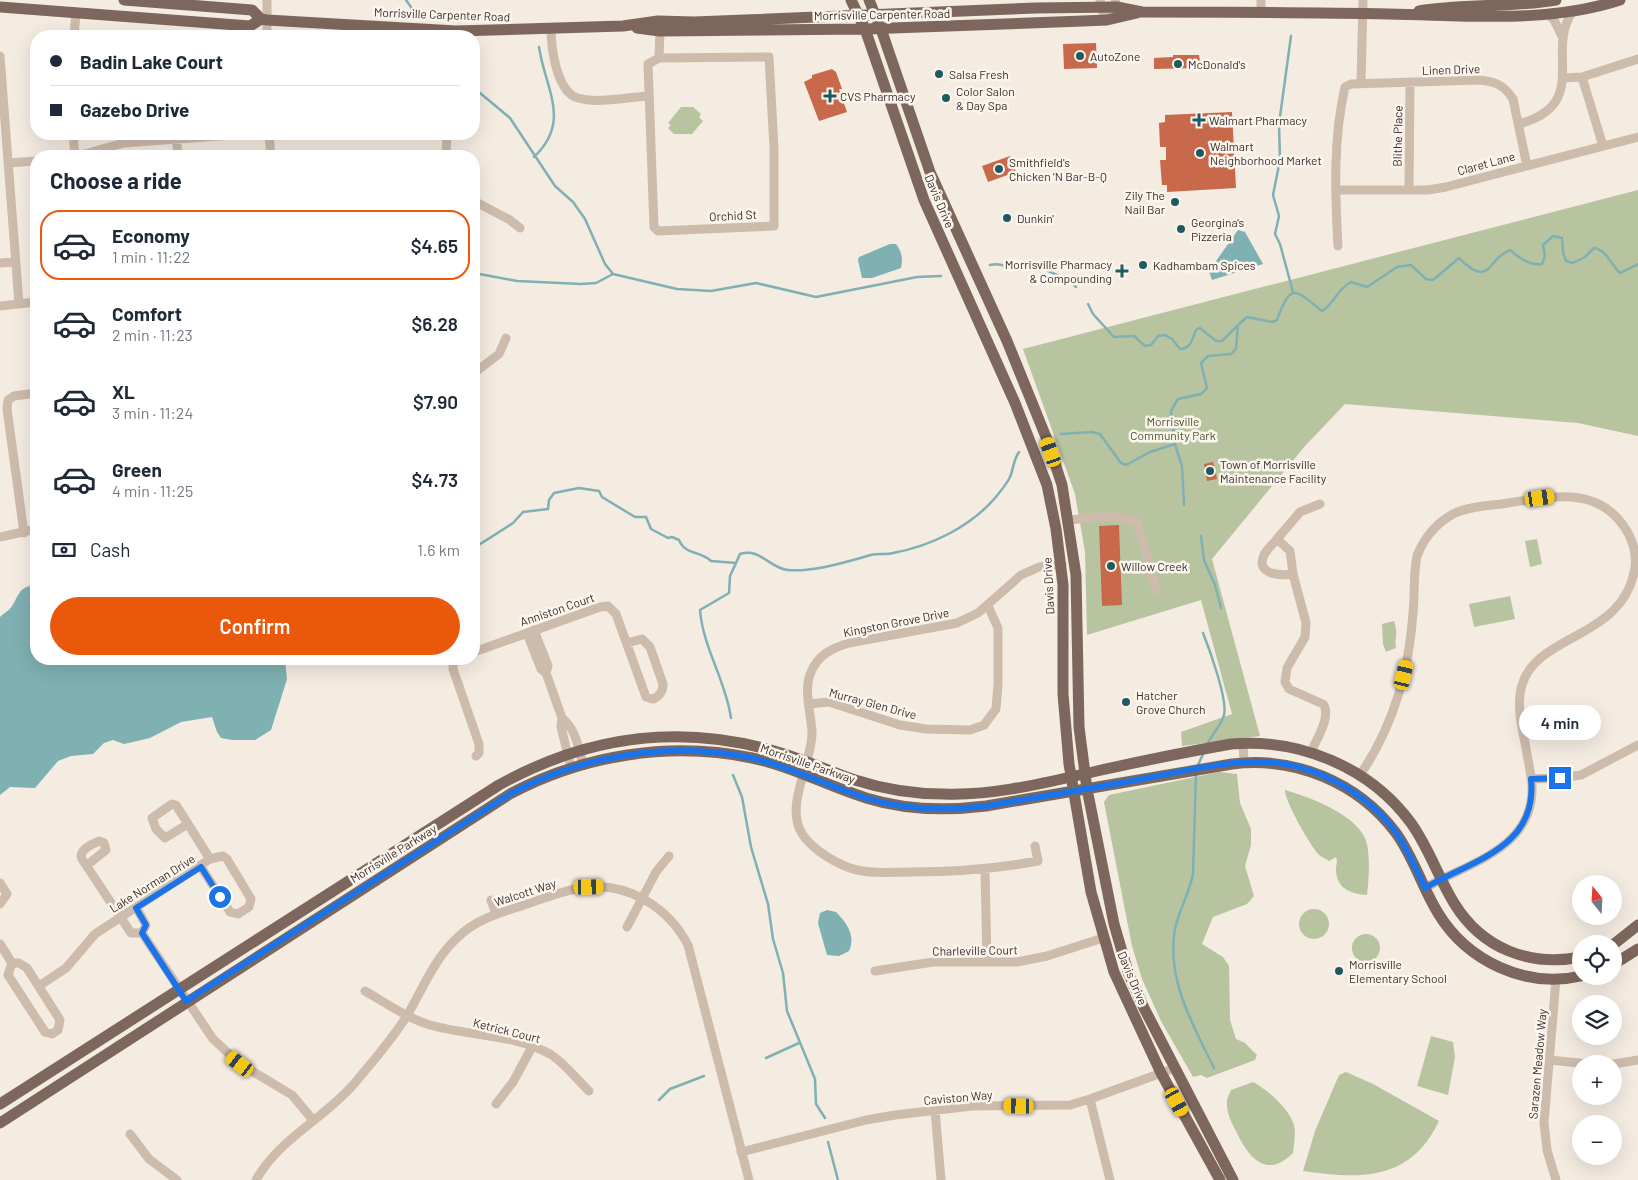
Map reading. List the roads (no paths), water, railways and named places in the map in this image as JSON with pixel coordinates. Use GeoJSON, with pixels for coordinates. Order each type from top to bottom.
{"type":"FeatureCollection","features":[{"type":"Feature","properties":{"kind":"main road","name":"Morrisville Carpenter Road"},"geometry":{"type":"LineString","coordinates":[[124,0],[252,10],[264,20]]}},
{"type":"Feature","properties":{"kind":"main road","name":"Davis Drive"},"geometry":{"type":"LineString","coordinates":[[851,0],[865,29],[924,200],[1037,454],[1052,502],[1062,564],[1063,694],[1071,777],[1091,892],[1114,972],[1161,1073],[1220,1180]]}},
{"type":"Feature","properties":{"kind":"main road","name":"Davis Drive"},"geometry":{"type":"LineString","coordinates":[[869,0],[881,29],[930,172],[1006,341],[1048,442],[1062,486],[1069,520],[1076,575],[1077,687],[1086,774],[1114,924],[1126,964],[1144,1008],[1233,1180]]}},
{"type":"Feature","properties":{"kind":"main road","name":"Morrisville Carpenter Road"},"geometry":{"type":"LineString","coordinates":[[1403,14],[1442,7],[1537,3],[1556,0]]}},
{"type":"Feature","properties":{"kind":"main road","name":"Morrisville Carpenter Road"},"geometry":{"type":"LineString","coordinates":[[623,26],[660,31],[881,29],[1107,20],[1142,12],[1362,13],[1443,17],[1548,14],[1573,11],[1620,0]]}},
{"type":"Feature","properties":{"kind":"main road","name":"Morrisville Carpenter Road"},"geometry":{"type":"LineString","coordinates":[[0,7],[250,26],[264,20],[456,30],[623,26],[658,20],[694,22],[1116,3],[1142,12]]}},
{"type":"Feature","properties":{"kind":"main road","name":"Morrisville Parkway"},"geometry":{"type":"LineString","coordinates":[[0,1104],[499,785],[526,770],[573,751],[636,739],[703,737],[740,742],[807,762],[856,780],[895,789],[944,794],[995,792],[1243,743],[1291,747],[1311,752],[1360,775],[1382,792],[1410,821],[1459,909],[1492,944],[1525,958],[1562,960],[1572,958]]}},
{"type":"Feature","properties":{"kind":"main road","name":"Morrisville Parkway"},"geometry":{"type":"LineString","coordinates":[[0,1123],[186,1001],[510,794],[538,779],[577,765],[631,754],[684,752],[752,758],[867,798],[920,808],[969,808],[1244,762],[1268,762],[1305,769],[1330,779],[1355,794],[1385,820],[1396,833],[1411,857],[1444,923],[1462,944],[1490,964],[1517,974],[1556,979],[1572,977]]}},
{"type":"Feature","properties":{"kind":"main road"},"geometry":{"type":"LineString","coordinates":[[1622,938],[1638,925]]}},
{"type":"Feature","properties":{"kind":"main road"},"geometry":{"type":"LineString","coordinates":[[1622,959],[1638,949]]}},
{"type":"Feature","properties":{"kind":"street"},"geometry":{"type":"LineString","coordinates":[[266,30],[264,20],[267,0]]}},
{"type":"Feature","properties":{"kind":"street"},"geometry":{"type":"LineString","coordinates":[[1261,0],[1261,13]]}},
{"type":"Feature","properties":{"kind":"street"},"geometry":{"type":"LineString","coordinates":[[1361,84],[1363,0]]}},
{"type":"Feature","properties":{"kind":"street"},"geometry":{"type":"LineString","coordinates":[[1107,20],[1116,3]]}},
{"type":"Feature","properties":{"kind":"street"},"geometry":{"type":"LineString","coordinates":[[1100,4],[1107,20]]}},
{"type":"Feature","properties":{"kind":"street"},"geometry":{"type":"LineString","coordinates":[[1519,124],[1530,121],[1547,111],[1556,100],[1564,78],[1563,38],[1568,18],[1573,11]]}},
{"type":"Feature","properties":{"kind":"street"},"geometry":{"type":"LineString","coordinates":[[74,30],[76,12]]}},
{"type":"Feature","properties":{"kind":"street"},"geometry":{"type":"LineString","coordinates":[[1548,14],[1554,20],[1563,38]]}},
{"type":"Feature","properties":{"kind":"street"},"geometry":{"type":"LineString","coordinates":[[551,28],[551,44],[555,65],[569,92],[576,98],[649,96]]}},
{"type":"Feature","properties":{"kind":"street","name":"Orchid St"},"geometry":{"type":"LineString","coordinates":[[659,58],[660,31]]}},
{"type":"Feature","properties":{"kind":"street"},"geometry":{"type":"LineString","coordinates":[[0,56],[18,304]]}},
{"type":"Feature","properties":{"kind":"street","name":"Orchid St"},"geometry":{"type":"LineString","coordinates":[[769,57],[774,148],[774,226],[658,231],[654,227],[648,64],[659,58],[769,57]]}},
{"type":"Feature","properties":{"kind":"street"},"geometry":{"type":"LineString","coordinates":[[1564,78],[1582,77],[1638,59]]}},
{"type":"Feature","properties":{"kind":"street"},"geometry":{"type":"LineString","coordinates":[[1582,77],[1603,146]]}},
{"type":"Feature","properties":{"kind":"street","name":"Linen Drive"},"geometry":{"type":"LineString","coordinates":[[1336,190],[1338,124],[1345,87],[1361,84],[1492,80],[1508,91],[1513,99],[1527,166]]}},
{"type":"Feature","properties":{"kind":"street","name":"Blithe Place"},"geometry":{"type":"LineString","coordinates":[[1408,190],[1410,82]]}},
{"type":"Feature","properties":{"kind":"street","name":"Claret Lane"},"geometry":{"type":"LineString","coordinates":[[1336,190],[1408,190],[1446,187],[1638,138]]}},
{"type":"Feature","properties":{"kind":"street"},"geometry":{"type":"LineString","coordinates":[[98,150],[124,143],[146,140]]}},
{"type":"Feature","properties":{"kind":"street"},"geometry":{"type":"LineString","coordinates":[[8,163],[30,161]]}},
{"type":"Feature","properties":{"kind":"street"},"geometry":{"type":"LineString","coordinates":[[1336,190],[1338,246]]}},
{"type":"Feature","properties":{"kind":"street"},"geometry":{"type":"LineString","coordinates":[[480,204],[510,220],[520,228]]}},
{"type":"Feature","properties":{"kind":"street"},"geometry":{"type":"LineString","coordinates":[[0,263],[15,262]]}},
{"type":"Feature","properties":{"kind":"street"},"geometry":{"type":"LineString","coordinates":[[0,306],[30,303]]}},
{"type":"Feature","properties":{"kind":"street"},"geometry":{"type":"LineString","coordinates":[[480,368],[499,354],[506,338]]}},
{"type":"Feature","properties":{"kind":"street"},"geometry":{"type":"LineString","coordinates":[[24,533],[7,409],[8,400],[14,396],[30,394]]}},
{"type":"Feature","properties":{"kind":"street"},"geometry":{"type":"LineString","coordinates":[[1360,775],[1389,722],[1400,693],[1409,652],[1417,556],[1430,533],[1438,524],[1462,510],[1558,496],[1578,496],[1606,508],[1621,522],[1632,540],[1636,566],[1630,587],[1616,609],[1540,658],[1524,676],[1519,703],[1532,790],[1529,810],[1517,834],[1499,850],[1425,888]]}},
{"type":"Feature","properties":{"kind":"street"},"geometry":{"type":"LineString","coordinates":[[1293,574],[1274,575],[1269,573],[1263,565],[1264,554],[1300,512],[1320,504]]}},
{"type":"Feature","properties":{"kind":"street"},"geometry":{"type":"LineString","coordinates":[[1069,520],[1108,516],[1129,518],[1137,522],[1156,590]]}},
{"type":"Feature","properties":{"kind":"street"},"geometry":{"type":"LineString","coordinates":[[0,537],[30,531]]}},
{"type":"Feature","properties":{"kind":"street"},"geometry":{"type":"LineString","coordinates":[[1277,539],[1290,551],[1293,574],[1306,630],[1303,644],[1287,668],[1285,682],[1289,689],[1323,704],[1326,708],[1326,717],[1311,752]]}},
{"type":"Feature","properties":{"kind":"street","name":"Kingston Grove Drive"},"geometry":{"type":"LineString","coordinates":[[1035,846],[1038,861],[985,870],[879,872],[859,870],[844,866],[811,844],[800,830],[797,795],[807,762],[812,734],[807,692],[811,672],[822,656],[837,647],[957,623],[978,614],[1021,575],[1039,568],[1062,564]]}},
{"type":"Feature","properties":{"kind":"street","name":"Anniston Court"},"geometry":{"type":"LineString","coordinates":[[480,650],[600,607],[608,606],[614,610],[627,643]]}},
{"type":"Feature","properties":{"kind":"street","name":"Murray Glen Drive"},"geometry":{"type":"LineString","coordinates":[[809,704],[822,701],[834,703],[900,725],[926,729],[970,730],[984,724],[996,709],[998,684],[998,628],[988,606]]}},
{"type":"Feature","properties":{"kind":"street"},"geometry":{"type":"LineString","coordinates":[[530,631],[541,668],[546,673],[562,718],[570,727],[577,765]]}},
{"type":"Feature","properties":{"kind":"street"},"geometry":{"type":"LineString","coordinates":[[642,639],[650,647],[663,684],[663,689],[657,698],[649,699],[644,693],[627,643],[642,639]]}},
{"type":"Feature","properties":{"kind":"street"},"geometry":{"type":"LineString","coordinates":[[453,665],[479,744],[479,753],[476,756]]}},
{"type":"Feature","properties":{"kind":"street"},"geometry":{"type":"LineString","coordinates":[[1243,743],[1244,762]]}},
{"type":"Feature","properties":{"kind":"street"},"geometry":{"type":"LineString","coordinates":[[1531,779],[1581,775],[1638,746]]}},
{"type":"Feature","properties":{"kind":"street"},"geometry":{"type":"LineString","coordinates":[[188,824],[210,859],[223,856],[226,859],[252,899],[250,907],[238,914],[230,912],[201,867]]}},
{"type":"Feature","properties":{"kind":"street"},"geometry":{"type":"LineString","coordinates":[[627,927],[656,872],[669,856]]}},
{"type":"Feature","properties":{"kind":"street","name":"Lake Norman Drive"},"geometry":{"type":"LineString","coordinates":[[39,986],[66,968],[88,940],[201,867],[210,859]]}},
{"type":"Feature","properties":{"kind":"street"},"geometry":{"type":"LineString","coordinates":[[87,865],[131,933],[142,933]]}},
{"type":"Feature","properties":{"kind":"street"},"geometry":{"type":"LineString","coordinates":[[985,870],[987,962]]}},
{"type":"Feature","properties":{"kind":"street"},"geometry":{"type":"LineString","coordinates":[[0,883],[7,894],[0,904]]}},
{"type":"Feature","properties":{"kind":"street","name":"Walcott Way"},"geometry":{"type":"LineString","coordinates":[[256,1180],[277,1151],[352,1086],[407,1016],[440,958],[452,942],[471,926],[496,914],[581,888],[611,888],[641,898],[669,918],[688,946],[703,997],[749,1180]]}},
{"type":"Feature","properties":{"kind":"street"},"geometry":{"type":"LineString","coordinates":[[491,900],[496,914]]}},
{"type":"Feature","properties":{"kind":"street"},"geometry":{"type":"LineString","coordinates":[[136,908],[146,925],[142,933]]}},
{"type":"Feature","properties":{"kind":"street"},"geometry":{"type":"LineString","coordinates":[[142,933],[204,1027],[230,1056],[292,1095],[313,1120]]}},
{"type":"Feature","properties":{"kind":"street","name":"Charleville Court"},"geometry":{"type":"LineString","coordinates":[[875,971],[933,962],[1032,960],[1103,938]]}},
{"type":"Feature","properties":{"kind":"street"},"geometry":{"type":"LineString","coordinates":[[0,944],[12,963]]}},
{"type":"Feature","properties":{"kind":"street"},"geometry":{"type":"LineString","coordinates":[[12,963],[19,963],[27,968],[60,1020],[58,1030],[52,1034],[44,1032],[8,975],[12,963]]}},
{"type":"Feature","properties":{"kind":"street","name":"Sarazen Meadow Way"},"geometry":{"type":"LineString","coordinates":[[1556,979],[1544,1123],[1547,1150],[1556,1180]]}},
{"type":"Feature","properties":{"kind":"street","name":"Ketrick Court"},"geometry":{"type":"LineString","coordinates":[[365,991],[407,1016],[444,1028],[532,1047],[556,1058],[589,1091]]}},
{"type":"Feature","properties":{"kind":"street"},"geometry":{"type":"LineString","coordinates":[[496,1104],[513,1082],[532,1047]]}},
{"type":"Feature","properties":{"kind":"street"},"geometry":{"type":"LineString","coordinates":[[1550,1060],[1572,1062]]}},
{"type":"Feature","properties":{"kind":"street"},"geometry":{"type":"LineString","coordinates":[[1622,1063],[1638,1060]]}},
{"type":"Feature","properties":{"kind":"street","name":"Caviston Way"},"geometry":{"type":"LineString","coordinates":[[741,1152],[866,1120],[972,1106],[1057,1106],[1090,1100],[1174,1068]]}},
{"type":"Feature","properties":{"kind":"street"},"geometry":{"type":"LineString","coordinates":[[1090,1100],[1110,1180]]}},
{"type":"Feature","properties":{"kind":"street"},"geometry":{"type":"LineString","coordinates":[[935,1110],[941,1180]]}},
{"type":"Feature","properties":{"kind":"street"},"geometry":{"type":"LineString","coordinates":[[130,1134],[149,1158],[177,1180]]}},
{"type":"Feature","properties":{"kind":"water"},"geometry":{"type":"Polygon","coordinates":[[[1238,230],[1245,232],[1263,264],[1212,280],[1209,271],[1238,230]]]}},
{"type":"Feature","properties":{"kind":"water"},"geometry":{"type":"Polygon","coordinates":[[[890,244],[896,244],[900,250],[901,268],[872,278],[862,278],[859,257],[890,244]]]}},
{"type":"Feature","properties":{"kind":"water"},"geometry":{"type":"Polygon","coordinates":[[[30,586],[30,665],[286,665],[287,679],[271,730],[255,740],[233,740],[221,738],[212,717],[181,722],[150,738],[124,744],[113,740],[104,743],[93,754],[71,756],[58,761],[35,788],[10,787],[0,795],[0,617],[11,607],[21,591],[30,586]]]}},
{"type":"Feature","properties":{"kind":"water"},"geometry":{"type":"Polygon","coordinates":[[[827,910],[836,912],[847,925],[851,935],[849,951],[839,956],[827,955],[818,923],[820,913],[827,910]]]}},
{"type":"Feature","properties":{"kind":"waterway"},"geometry":{"type":"LineString","coordinates":[[406,0],[418,17]]}},
{"type":"Feature","properties":{"kind":"waterway"},"geometry":{"type":"LineString","coordinates":[[1291,36],[1279,124],[1280,160],[1273,195],[1279,216],[1275,234],[1280,244],[1293,292]]}},
{"type":"Feature","properties":{"kind":"waterway"},"geometry":{"type":"LineString","coordinates":[[534,157],[545,144],[552,131],[554,117],[553,104],[539,47]]}},
{"type":"Feature","properties":{"kind":"waterway"},"geometry":{"type":"LineString","coordinates":[[480,93],[510,118],[555,186],[573,202],[585,219],[605,264],[613,274],[677,289],[711,291],[756,283],[816,297],[917,277],[941,276]]}},
{"type":"Feature","properties":{"kind":"waterway"},"geometry":{"type":"LineString","coordinates":[[1061,434],[1092,432],[1100,434],[1121,463],[1126,465],[1150,452],[1175,444],[1171,411],[1178,399],[1201,394],[1207,388],[1201,363],[1208,356],[1231,354],[1236,349],[1238,325],[1247,317],[1272,322],[1277,320],[1286,300],[1294,293],[1299,294],[1322,311],[1342,288],[1351,282],[1367,287],[1397,267],[1411,265],[1426,279],[1433,280],[1459,258],[1469,267],[1483,272],[1510,250],[1529,263],[1542,264],[1545,256],[1543,245],[1553,236],[1562,238],[1566,261],[1573,263],[1585,257],[1594,248],[1606,255],[1620,273],[1638,264]]}},
{"type":"Feature","properties":{"kind":"waterway"},"geometry":{"type":"LineString","coordinates":[[990,265],[994,264],[1019,269],[1031,267],[1043,269],[1056,274],[1076,287]]}},
{"type":"Feature","properties":{"kind":"waterway"},"geometry":{"type":"LineString","coordinates":[[480,274],[517,281],[581,284],[596,283],[613,274]]}},
{"type":"Feature","properties":{"kind":"waterway"},"geometry":{"type":"LineString","coordinates":[[1088,304],[1093,314],[1114,337],[1134,336],[1145,346],[1151,345],[1158,336],[1165,335],[1172,339],[1180,349],[1184,349],[1189,345],[1196,330],[1200,328],[1216,341],[1222,341],[1237,326]]}},
{"type":"Feature","properties":{"kind":"waterway"},"geometry":{"type":"LineString","coordinates":[[1175,444],[1182,466],[1184,505]]}},
{"type":"Feature","properties":{"kind":"waterway"},"geometry":{"type":"LineString","coordinates":[[480,544],[513,523],[523,512],[548,509],[549,500],[554,493],[579,488],[599,491],[602,497],[635,517],[646,517],[651,529],[668,538],[672,537],[679,540],[689,551],[702,555],[711,561],[736,563],[740,554],[753,553],[782,569],[819,568],[874,554],[890,554],[907,550],[949,534],[974,518],[995,498],[1011,476],[1015,459],[1019,452]]}},
{"type":"Feature","properties":{"kind":"waterway"},"geometry":{"type":"LineString","coordinates":[[1201,536],[1204,560],[1215,585],[1221,608]]}},
{"type":"Feature","properties":{"kind":"waterway"},"geometry":{"type":"LineString","coordinates":[[731,718],[724,691],[705,638],[700,610],[729,593],[730,576],[736,563]]}},
{"type":"Feature","properties":{"kind":"waterway"},"geometry":{"type":"LineString","coordinates":[[1203,633],[1217,674],[1224,708],[1223,719],[1207,745]]}},
{"type":"Feature","properties":{"kind":"waterway"},"geometry":{"type":"LineString","coordinates":[[1198,765],[1204,752]]}},
{"type":"Feature","properties":{"kind":"waterway"},"geometry":{"type":"LineString","coordinates":[[1196,773],[1193,874],[1175,929],[1174,966],[1183,1001],[1214,1068]]}},
{"type":"Feature","properties":{"kind":"waterway"},"geometry":{"type":"LineString","coordinates":[[733,775],[742,797],[751,847],[768,904],[773,939],[783,973],[787,1011],[815,1079],[816,1104],[825,1118]]}},
{"type":"Feature","properties":{"kind":"waterway"},"geometry":{"type":"LineString","coordinates":[[766,1058],[799,1043]]}},
{"type":"Feature","properties":{"kind":"waterway"},"geometry":{"type":"LineString","coordinates":[[659,1100],[670,1089],[704,1076]]}},
{"type":"Feature","properties":{"kind":"waterway"},"geometry":{"type":"LineString","coordinates":[[828,1142],[838,1180]]}},
{"type":"Feature","properties":{"kind":"place","name":"AutoZone"},"geometry":{"type":"Point","coordinates":[1080,56]}},
{"type":"Feature","properties":{"kind":"place","name":"McDonald's"},"geometry":{"type":"Point","coordinates":[1178,64]}},
{"type":"Feature","properties":{"kind":"place","name":"Salsa Fresh"},"geometry":{"type":"Point","coordinates":[939,74]}},
{"type":"Feature","properties":{"kind":"place","name":"CVS Pharmacy"},"geometry":{"type":"Point","coordinates":[830,96]}},
{"type":"Feature","properties":{"kind":"place","name":"Color Salon & Day Spa"},"geometry":{"type":"Point","coordinates":[946,98]}},
{"type":"Feature","properties":{"kind":"place","name":"Walmart Pharmacy"},"geometry":{"type":"Point","coordinates":[1199,120]}},
{"type":"Feature","properties":{"kind":"place","name":"Walmart Neighborhood Market"},"geometry":{"type":"Point","coordinates":[1200,153]}},
{"type":"Feature","properties":{"kind":"place","name":"Smithfield's Chicken 'N Bar-B-Q"},"geometry":{"type":"Point","coordinates":[999,169]}},
{"type":"Feature","properties":{"kind":"place","name":"Zily The Nail Bar"},"geometry":{"type":"Point","coordinates":[1175,202]}},
{"type":"Feature","properties":{"kind":"place","name":"Dunkin'"},"geometry":{"type":"Point","coordinates":[1007,218]}},
{"type":"Feature","properties":{"kind":"place","name":"Georgina's Pizzeria"},"geometry":{"type":"Point","coordinates":[1181,229]}},
{"type":"Feature","properties":{"kind":"place","name":"Kadhambam Spices"},"geometry":{"type":"Point","coordinates":[1143,265]}},
{"type":"Feature","properties":{"kind":"place","name":"Morrisville Pharmacy & Compounding"},"geometry":{"type":"Point","coordinates":[1122,271]}},
{"type":"Feature","properties":{"kind":"place","name":"Town of Morrisville Maintenance Facility"},"geometry":{"type":"Point","coordinates":[1210,471]}},
{"type":"Feature","properties":{"kind":"place","name":"Willow Creek"},"geometry":{"type":"Point","coordinates":[1111,566]}},
{"type":"Feature","properties":{"kind":"place","name":"Hatcher Grove Church"},"geometry":{"type":"Point","coordinates":[1126,702]}},
{"type":"Feature","properties":{"kind":"place","name":"Morrisville Elementary School"},"geometry":{"type":"Point","coordinates":[1339,971]}},
{"type":"Feature","properties":{"kind":"park label","name":"Morrisville Community Park"},"geometry":{"type":"Point","coordinates":[1173,428]}}]}
